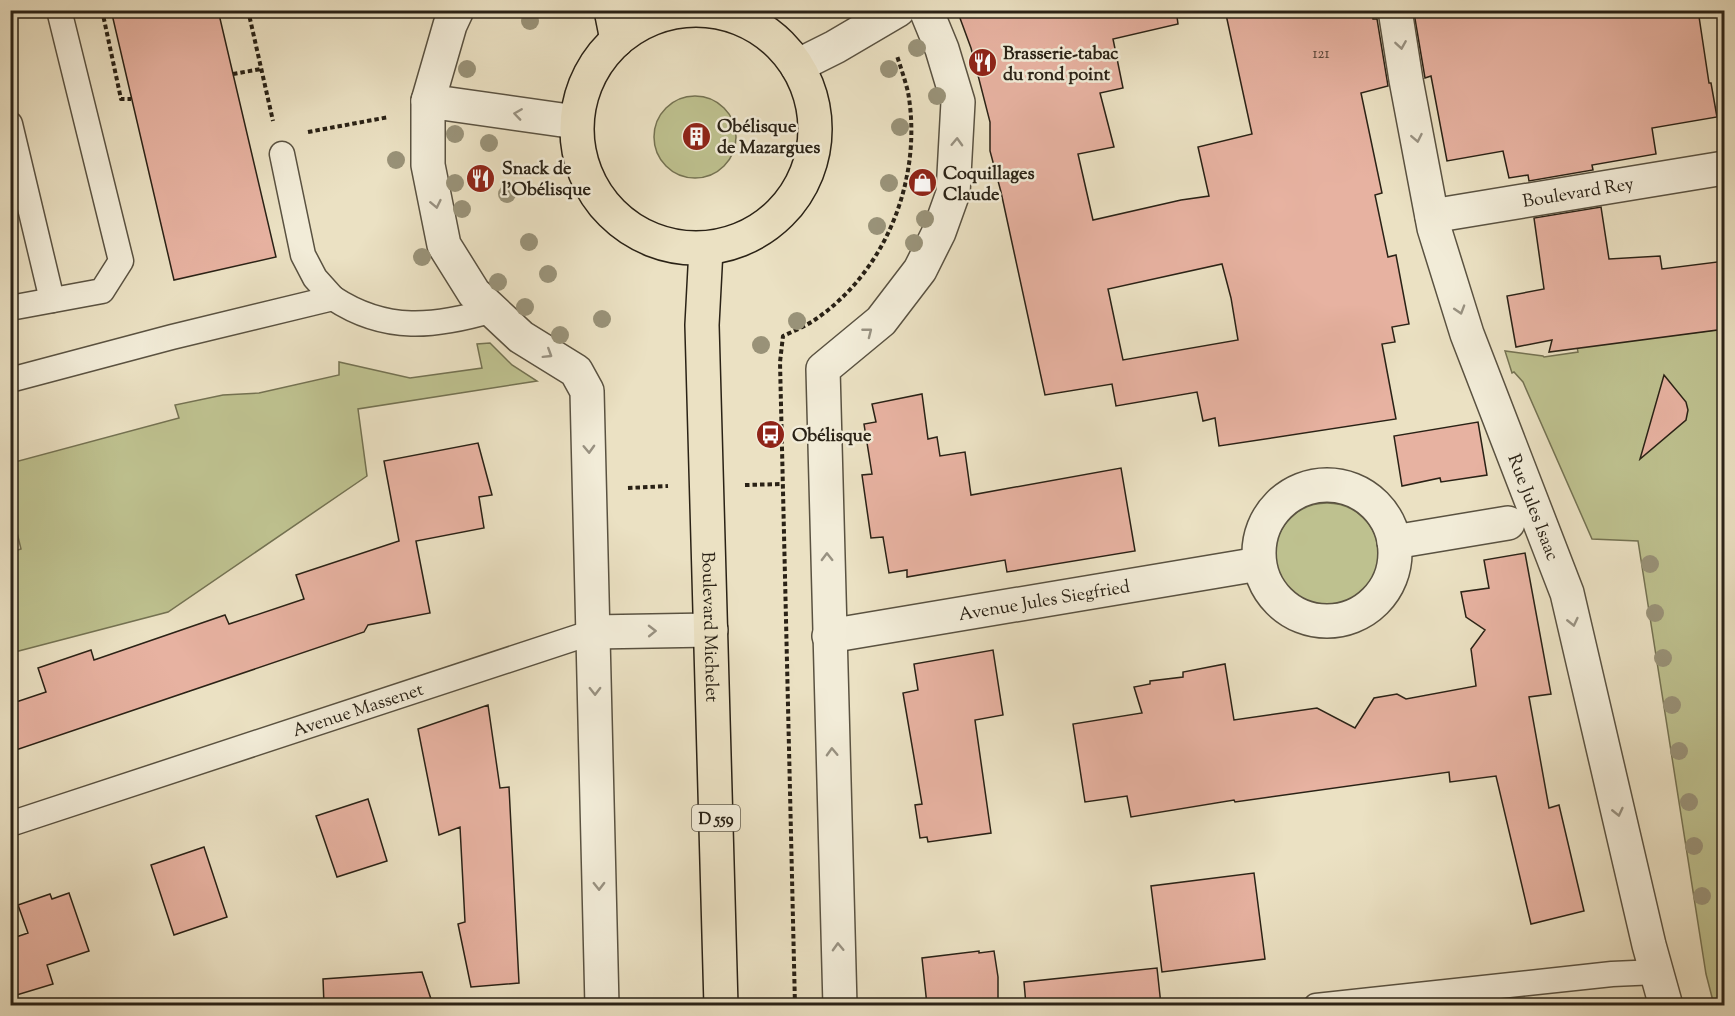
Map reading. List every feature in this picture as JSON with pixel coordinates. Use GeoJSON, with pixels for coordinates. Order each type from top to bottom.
{"type":"FeatureCollection","features":[{"type":"Feature","properties":{"kind":"main road"},"geometry":{"type":"LineString","coordinates":[[704,10],[738,14],[774,40],[797,66],[810,93],[816,123],[813,154],[804,183],[786,208],[764,229],[736,243],[706,249],[665,245],[628,228],[599,199],[581,163],[576,122],[582,92],[614,25],[643,23],[672,12],[704,10]]}},
{"type":"Feature","properties":{"kind":"main road","name":"Boulevard Michelet"},"geometry":{"type":"LineString","coordinates":[[706,249],[702,325],[721,1005]]}},
{"type":"Feature","properties":{"kind":"street"},"geometry":{"type":"LineString","coordinates":[[797,66],[835,48],[898,10]]}},
{"type":"Feature","properties":{"kind":"street"},"geometry":{"type":"LineString","coordinates":[[840,1005],[823,369],[881,321],[920,270],[939,232],[953,193],[958,102],[942,49],[926,10]]}},
{"type":"Feature","properties":{"kind":"street","name":"Rue Jules Isaac"},"geometry":{"type":"LineString","coordinates":[[1395,10],[1434,228],[1467,334],[1567,593],[1648,945],[1666,1005]]}},
{"type":"Feature","properties":{"kind":"street"},"geometry":{"type":"LineString","coordinates":[[448,15],[428,106],[428,165],[444,245],[474,292],[521,337],[576,371],[587,391],[602,1005]]}},
{"type":"Feature","properties":{"kind":"street"},"geometry":{"type":"LineString","coordinates":[[428,106],[576,122]]}},
{"type":"Feature","properties":{"kind":"street","name":"Boulevard Rey"},"geometry":{"type":"LineString","coordinates":[[1432,216],[1725,168]]}},
{"type":"Feature","properties":{"kind":"street"},"geometry":{"type":"LineString","coordinates":[[1321,485],[1343,487],[1364,496],[1379,508],[1390,527],[1396,557],[1391,575],[1380,595],[1364,610],[1343,619],[1321,621],[1299,615],[1280,603],[1266,585],[1259,564],[1259,542],[1267,520],[1281,503],[1299,491],[1321,485]]}},
{"type":"Feature","properties":{"kind":"street"},"geometry":{"type":"LineString","coordinates":[[1394,542],[1508,523]]}},
{"type":"Feature","properties":{"kind":"street","name":"Avenue Jules Siegfried"},"geometry":{"type":"LineString","coordinates":[[829,636],[1259,564]]}},
{"type":"Feature","properties":{"kind":"street","name":"Avenue Massenet"},"geometry":{"type":"LineString","coordinates":[[593,632],[711,630]]}},
{"type":"Feature","properties":{"kind":"lane"},"geometry":{"type":"LineString","coordinates":[[10,308],[102,291],[122,261],[59,10]]}},
{"type":"Feature","properties":{"kind":"lane"},"geometry":{"type":"LineString","coordinates":[[10,124],[52,300]]}},
{"type":"Feature","properties":{"kind":"lane"},"geometry":{"type":"LineString","coordinates":[[282,154],[303,255],[315,278],[333,298],[351,310],[372,319],[393,322],[424,324],[448,322],[493,310]]}},
{"type":"Feature","properties":{"kind":"lane"},"geometry":{"type":"LineString","coordinates":[[10,380],[172,337],[333,298]]}},
{"type":"Feature","properties":{"kind":"lane","name":"Avenue Massenet"},"geometry":{"type":"LineString","coordinates":[[10,824],[593,632]]}},
{"type":"Feature","properties":{"kind":"lane"},"geometry":{"type":"LineString","coordinates":[[1316,1005],[1612,974],[1657,972]]}},
{"type":"Feature","properties":{"kind":"path"},"geometry":{"type":"LineString","coordinates":[[102,10],[121,99],[131,99]]}},
{"type":"Feature","properties":{"kind":"path"},"geometry":{"type":"LineString","coordinates":[[248,10],[274,127]]}},
{"type":"Feature","properties":{"kind":"path"},"geometry":{"type":"LineString","coordinates":[[795,1005],[780,362],[783,336],[815,320],[848,292],[873,261],[888,234],[902,199],[911,127],[908,91],[896,53]]}},
{"type":"Feature","properties":{"kind":"path"},"geometry":{"type":"LineString","coordinates":[[233,74],[261,69]]}},
{"type":"Feature","properties":{"kind":"path"},"geometry":{"type":"LineString","coordinates":[[299,134],[428,106]]}},
{"type":"Feature","properties":{"kind":"path"},"geometry":{"type":"LineString","coordinates":[[759,485],[782,484]]}},
{"type":"Feature","properties":{"kind":"green space"},"geometry":{"type":"Polygon","coordinates":[[[687,96],[703,96],[718,103],[729,114],[736,129],[733,153],[724,166],[703,178],[687,178],[672,171],[661,160],[654,145],[654,129],[661,114],[672,103],[687,96]]]}},
{"type":"Feature","properties":{"kind":"green space"},"geometry":{"type":"Polygon","coordinates":[[[1724,329],[1724,1005],[1714,1005],[1706,974],[1638,541],[1592,539],[1523,382],[1514,372],[1512,373],[1505,351],[1544,357],[1578,352],[1577,347],[1724,329]]]}},
{"type":"Feature","properties":{"kind":"green space"},"geometry":{"type":"Polygon","coordinates":[[[490,343],[512,365],[537,381],[358,409],[367,476],[168,612],[11,653],[11,552],[21,549],[11,508],[11,463],[179,418],[175,405],[223,395],[259,393],[339,375],[339,362],[410,378],[482,368],[477,344],[490,343]]]}},
{"type":"Feature","properties":{"kind":"green space"},"geometry":{"type":"Polygon","coordinates":[[[1327,503],[1347,507],[1364,518],[1375,535],[1379,555],[1375,575],[1364,592],[1347,603],[1327,607],[1307,603],[1290,592],[1279,575],[1275,555],[1279,535],[1290,518],[1307,507],[1327,503]]]}},
{"type":"Feature","properties":{"kind":"building"},"geometry":{"type":"Polygon","coordinates":[[[111,10],[218,10],[276,257],[174,280],[111,10]]]}},
{"type":"Feature","properties":{"kind":"building"},"geometry":{"type":"Polygon","coordinates":[[[957,10],[1176,10],[1178,24],[1113,39],[1123,88],[1100,93],[1114,147],[1078,154],[1093,220],[1209,196],[1198,147],[1252,134],[1225,10],[1372,10],[1373,19],[1377,19],[1388,86],[1361,93],[1382,193],[1375,195],[1388,257],[1396,255],[1409,324],[1392,327],[1395,342],[1382,344],[1396,419],[1219,446],[1215,418],[1203,421],[1197,392],[1116,406],[1112,384],[1045,395],[990,151],[990,122],[971,48],[957,10]],[[1222,264],[1108,289],[1123,360],[1238,340],[1231,298],[1222,264]]]}},
{"type":"Feature","properties":{"kind":"building"},"geometry":{"type":"Polygon","coordinates":[[[1428,10],[1698,10],[1709,83],[1711,83],[1717,117],[1652,128],[1656,154],[1592,165],[1593,170],[1529,181],[1528,175],[1509,178],[1503,151],[1447,161],[1431,76],[1425,78],[1414,13],[1428,10]]]}},
{"type":"Feature","properties":{"kind":"building"},"geometry":{"type":"Polygon","coordinates":[[[1601,207],[1609,259],[1660,256],[1662,269],[1725,261],[1725,329],[1549,352],[1552,340],[1516,347],[1507,296],[1544,289],[1534,218],[1601,207]]]}},
{"type":"Feature","properties":{"kind":"building"},"geometry":{"type":"Polygon","coordinates":[[[1664,375],[1686,402],[1688,410],[1686,420],[1640,459],[1664,375]]]}},
{"type":"Feature","properties":{"kind":"building"},"geometry":{"type":"Polygon","coordinates":[[[922,394],[928,439],[937,437],[940,456],[965,452],[971,495],[1121,468],[1135,551],[1007,572],[1005,560],[907,577],[907,570],[889,573],[883,537],[871,538],[862,475],[872,474],[864,424],[876,422],[872,404],[922,394]]]}},
{"type":"Feature","properties":{"kind":"building"},"geometry":{"type":"Polygon","coordinates":[[[1478,422],[1487,475],[1441,482],[1440,478],[1402,486],[1394,436],[1478,422]]]}},
{"type":"Feature","properties":{"kind":"building"},"geometry":{"type":"Polygon","coordinates":[[[478,443],[492,495],[479,497],[484,528],[416,541],[430,613],[368,625],[364,632],[10,752],[10,704],[46,692],[38,668],[91,650],[94,660],[225,615],[229,624],[304,599],[296,575],[399,541],[384,461],[478,443]]]}},
{"type":"Feature","properties":{"kind":"building"},"geometry":{"type":"Polygon","coordinates":[[[1525,553],[1551,694],[1529,697],[1549,808],[1559,805],[1584,911],[1531,924],[1496,776],[1450,782],[1449,772],[1235,802],[1234,800],[1131,817],[1127,796],[1085,802],[1073,724],[1142,713],[1134,687],[1150,684],[1150,681],[1183,677],[1183,672],[1225,664],[1234,720],[1317,708],[1355,728],[1374,698],[1397,694],[1406,699],[1476,686],[1471,649],[1485,630],[1466,617],[1461,592],[1489,588],[1484,560],[1525,553]]]}},
{"type":"Feature","properties":{"kind":"building"},"geometry":{"type":"Polygon","coordinates":[[[993,650],[1003,715],[975,720],[991,833],[928,842],[927,837],[920,838],[915,805],[922,804],[903,693],[918,690],[914,664],[993,650]]]}},
{"type":"Feature","properties":{"kind":"building"},"geometry":{"type":"Polygon","coordinates":[[[488,705],[500,788],[509,787],[519,983],[471,987],[458,924],[465,922],[460,827],[439,835],[418,729],[488,705]]]}},
{"type":"Feature","properties":{"kind":"building"},"geometry":{"type":"Polygon","coordinates":[[[368,799],[387,861],[337,877],[316,816],[368,799]]]}},
{"type":"Feature","properties":{"kind":"building"},"geometry":{"type":"Polygon","coordinates":[[[204,847],[227,917],[174,935],[151,865],[204,847]]]}},
{"type":"Feature","properties":{"kind":"building"},"geometry":{"type":"Polygon","coordinates":[[[1254,873],[1265,959],[1162,972],[1151,886],[1254,873]]]}},
{"type":"Feature","properties":{"kind":"building"},"geometry":{"type":"Polygon","coordinates":[[[69,893],[89,951],[47,965],[53,984],[10,997],[10,939],[28,933],[18,905],[50,894],[52,899],[69,893]]]}},
{"type":"Feature","properties":{"kind":"building"},"geometry":{"type":"Polygon","coordinates":[[[979,951],[979,953],[994,951],[998,977],[998,1005],[927,1005],[922,958],[979,951]]]}},
{"type":"Feature","properties":{"kind":"building"},"geometry":{"type":"Polygon","coordinates":[[[1157,968],[1161,1005],[1026,1005],[1024,982],[1157,968]]]}},
{"type":"Feature","properties":{"kind":"building"},"geometry":{"type":"Polygon","coordinates":[[[422,972],[433,1005],[324,1005],[323,979],[422,972]]]}},
{"type":"Feature","properties":{"kind":"place","name":"Brasserie-tabac du rond point"},"geometry":{"type":"Point","coordinates":[982,63]}},
{"type":"Feature","properties":{"kind":"place","name":"Obélisque de Mazargues"},"geometry":{"type":"Point","coordinates":[696,136]}},
{"type":"Feature","properties":{"kind":"place","name":"Snack de l'Obélisque"},"geometry":{"type":"Point","coordinates":[481,178]}},
{"type":"Feature","properties":{"kind":"place","name":"Coquillages Claude"},"geometry":{"type":"Point","coordinates":[922,183]}},
{"type":"Feature","properties":{"kind":"place","name":"Obélisque"},"geometry":{"type":"Point","coordinates":[771,435]}}]}
